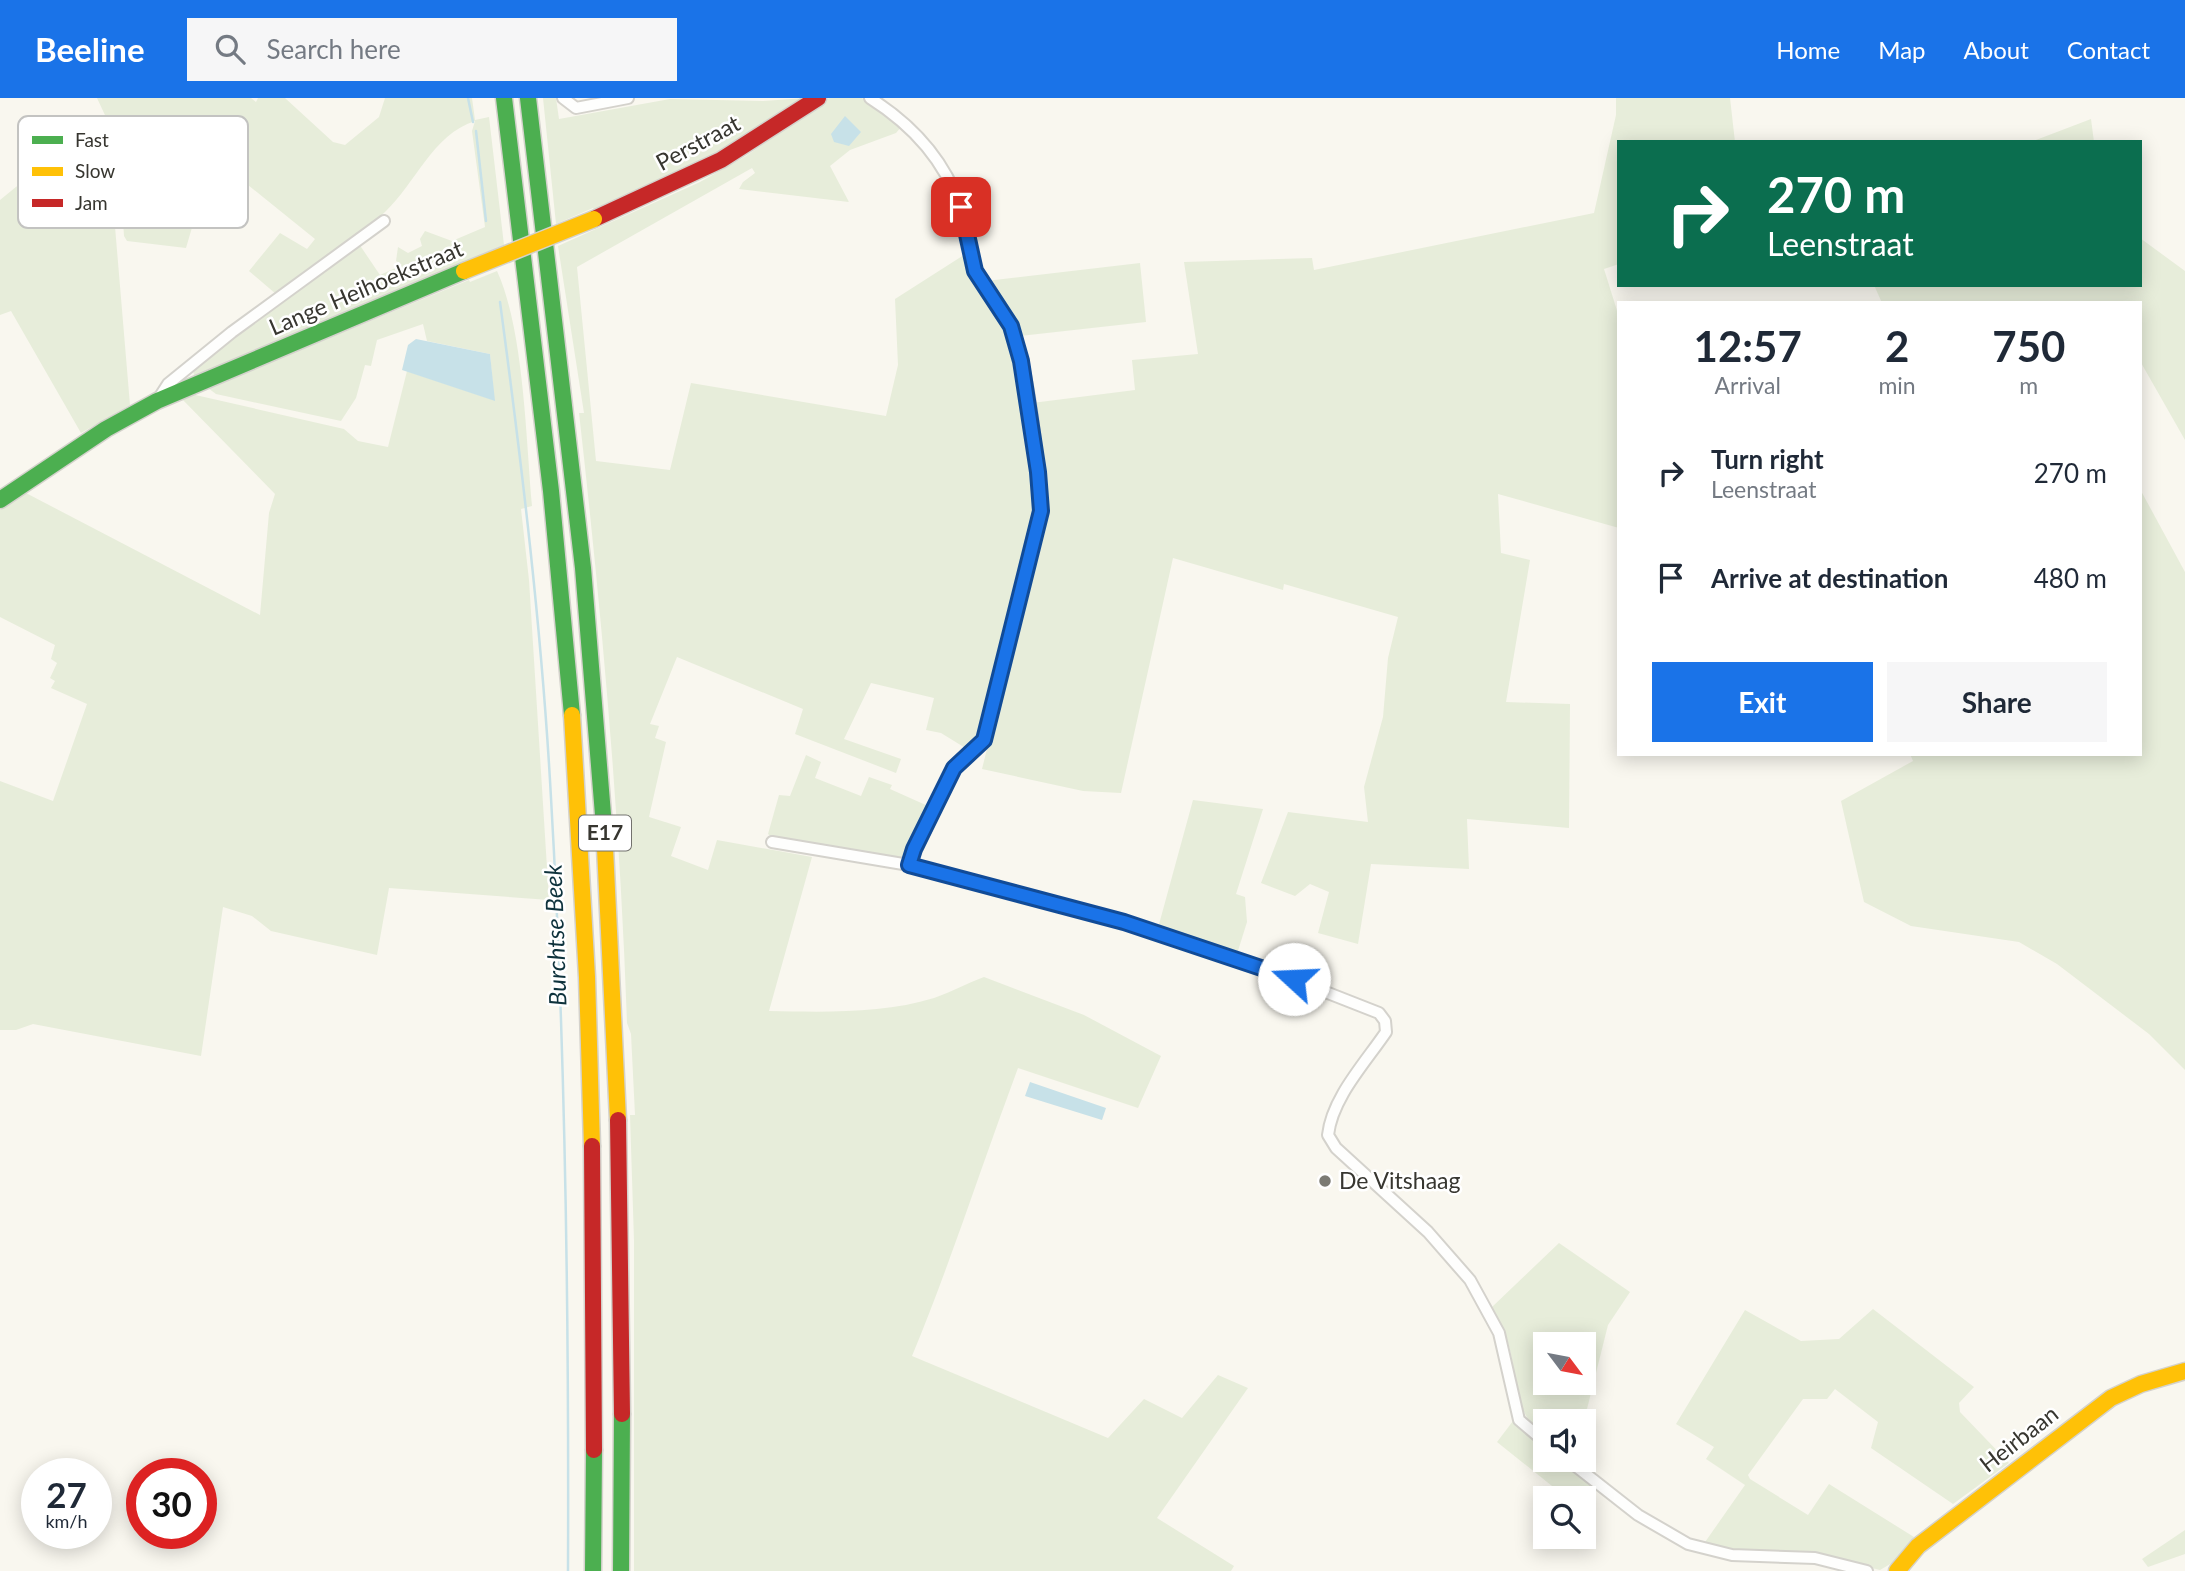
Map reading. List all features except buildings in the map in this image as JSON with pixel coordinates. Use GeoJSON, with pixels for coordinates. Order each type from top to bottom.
{"type":"FeatureCollection","features":[{"type":"Feature","properties":{"kind":"main road","name":"E17"},"geometry":{"type":"LineString","coordinates":[[505,98],[564,622],[580,838],[595,1179],[593,1571]]}},
{"type":"Feature","properties":{"kind":"main road","name":"E17"},"geometry":{"type":"LineString","coordinates":[[527,98],[559,346],[606,851],[620,1174],[621,1571]]}},
{"type":"Feature","properties":{"kind":"main road","name":"Perstraat"},"geometry":{"type":"LineString","coordinates":[[594,219],[721,160],[818,98]]}},
{"type":"Feature","properties":{"kind":"main road","name":"Lange Heihoekstraat"},"geometry":{"type":"LineString","coordinates":[[0,500],[106,429],[156,401],[594,219]]}},
{"type":"Feature","properties":{"kind":"main road","name":"Heirbaan"},"geometry":{"type":"LineString","coordinates":[[1897,1571],[1926,1539],[2120,1391],[2149,1379],[2185,1371]]}},
{"type":"Feature","properties":{"kind":"street"},"geometry":{"type":"LineString","coordinates":[[563,98],[576,108],[628,98]]}},
{"type":"Feature","properties":{"kind":"street"},"geometry":{"type":"LineString","coordinates":[[870,98],[902,121],[942,164],[961,207],[975,271],[1011,326],[1021,361],[1038,472],[1041,511],[984,740],[954,768],[914,849],[909,865]]}},
{"type":"Feature","properties":{"kind":"street","name":"Lange Heihoekstraat"},"geometry":{"type":"LineString","coordinates":[[156,401],[168,384],[232,332],[384,221]]}},
{"type":"Feature","properties":{"kind":"street"},"geometry":{"type":"LineString","coordinates":[[772,842],[909,865],[1124,922],[1272,971],[1379,1013],[1385,1021],[1386,1032],[1334,1111],[1328,1135],[1336,1148],[1428,1232],[1470,1280],[1499,1333],[1519,1420],[1533,1432]]}},
{"type":"Feature","properties":{"kind":"street"},"geometry":{"type":"LineString","coordinates":[[1583,1472],[1638,1515],[1688,1544],[1731,1555],[1815,1558],[1867,1571]]}},
{"type":"Feature","properties":{"kind":"green space"},"geometry":{"type":"Polygon","coordinates":[[[97,98],[251,98],[256,102],[258,98],[285,98],[333,142],[345,145],[379,117],[385,98],[472,98],[475,120],[489,117],[504,245],[468,260],[468,263],[194,376],[193,369],[196,364],[359,244],[380,275],[402,265],[396,261],[398,247],[408,253],[422,246],[420,239],[425,231],[452,241],[485,227],[472,131],[475,121],[447,137],[436,148],[385,212],[332,255],[276,294],[249,271],[280,233],[307,249],[315,239],[248,185],[248,116],[105,116],[97,98]]]}},
{"type":"Feature","properties":{"kind":"green space"},"geometry":{"type":"Polygon","coordinates":[[[543,98],[556,98],[559,119],[670,99],[763,101],[806,98],[737,144],[595,212],[593,208],[556,224],[543,98]]]}},
{"type":"Feature","properties":{"kind":"green space"},"geometry":{"type":"Polygon","coordinates":[[[829,98],[862,98],[902,126],[896,133],[850,150],[830,166],[849,202],[739,189],[743,182],[755,173],[752,168],[577,267],[596,461],[670,470],[691,383],[886,416],[898,365],[895,299],[967,253],[973,276],[1011,341],[1036,497],[1034,520],[985,719],[977,740],[967,749],[941,733],[926,730],[934,698],[871,683],[844,739],[901,759],[896,773],[795,734],[803,709],[677,657],[650,724],[659,726],[655,738],[666,742],[649,817],[681,827],[671,856],[708,870],[717,840],[812,857],[769,1011],[852,1011],[894,1007],[934,998],[984,977],[1084,1015],[1161,1056],[1138,1108],[1018,1068],[912,1356],[1108,1438],[1144,1399],[1182,1418],[1218,1375],[1248,1388],[1157,1518],[1234,1566],[1231,1571],[634,1571],[634,1241],[630,1115],[635,1115],[631,1034],[627,1023],[609,717],[579,413],[584,413],[558,246],[700,182],[746,156],[829,98]]]}},
{"type":"Feature","properties":{"kind":"green space"},"geometry":{"type":"Polygon","coordinates":[[[1616,98],[1730,98],[1735,140],[1617,140],[1617,265],[1604,269],[1617,311],[1617,527],[1498,494],[1501,553],[1530,560],[1506,702],[1570,704],[1569,828],[1467,819],[1469,869],[1371,864],[1358,944],[1318,933],[1329,892],[1310,884],[1295,896],[1261,883],[1288,812],[1368,822],[1364,787],[1383,717],[1388,658],[1398,617],[1284,584],[1283,590],[1173,558],[1121,793],[1083,791],[982,769],[1046,512],[1032,403],[1135,390],[1132,360],[1198,354],[1184,262],[1312,258],[1314,270],[1594,213],[1616,115],[1616,98]]]}},
{"type":"Feature","properties":{"kind":"green space"},"geometry":{"type":"Polygon","coordinates":[[[2091,119],[2094,140],[2036,140],[2091,119]]]}},
{"type":"Feature","properties":{"kind":"green space"},"geometry":{"type":"Polygon","coordinates":[[[18,185],[18,228],[115,228],[130,405],[81,433],[11,311],[0,315],[0,200],[18,185]]]}},
{"type":"Feature","properties":{"kind":"green space"},"geometry":{"type":"Polygon","coordinates":[[[123,228],[192,228],[186,248],[127,241],[123,228]]]}},
{"type":"Feature","properties":{"kind":"green space"},"geometry":{"type":"Polygon","coordinates":[[[2142,239],[2185,271],[2185,440],[2142,365],[2142,301],[1881,301],[1875,287],[2142,287],[2142,239]]]}},
{"type":"Feature","properties":{"kind":"green space"},"geometry":{"type":"Polygon","coordinates":[[[1140,263],[1146,322],[1020,336],[986,281],[1140,263]]]}},
{"type":"Feature","properties":{"kind":"green space"},"geometry":{"type":"Polygon","coordinates":[[[497,271],[513,323],[525,418],[532,506],[521,509],[529,580],[549,900],[389,888],[377,955],[271,931],[252,916],[223,907],[201,1056],[33,1024],[16,1030],[0,1030],[0,781],[53,801],[87,704],[51,688],[55,681],[50,678],[57,663],[51,659],[55,645],[0,617],[0,510],[24,492],[260,615],[269,513],[275,494],[181,398],[191,394],[344,429],[358,441],[388,447],[407,371],[494,400],[490,354],[427,341],[423,324],[377,340],[371,366],[365,365],[356,398],[341,421],[216,394],[208,388],[469,280],[470,282],[497,271]]]}},
{"type":"Feature","properties":{"kind":"green space"},"geometry":{"type":"Polygon","coordinates":[[[2142,493],[2185,572],[2185,1070],[2149,1034],[2057,964],[2019,942],[1911,926],[1864,902],[1841,801],[1913,761],[1911,756],[2142,756],[2142,493]]]}},
{"type":"Feature","properties":{"kind":"green space"},"geometry":{"type":"Polygon","coordinates":[[[806,755],[821,762],[815,778],[861,796],[869,777],[892,785],[890,789],[928,806],[904,859],[774,839],[768,834],[779,795],[790,796],[806,755]]]}},
{"type":"Feature","properties":{"kind":"green space"},"geometry":{"type":"Polygon","coordinates":[[[1193,800],[1263,809],[1236,894],[1245,897],[1247,922],[1237,954],[1158,928],[1193,800]]]}},
{"type":"Feature","properties":{"kind":"green space"},"geometry":{"type":"Polygon","coordinates":[[[1559,1243],[1630,1292],[1608,1325],[1596,1373],[1596,1332],[1533,1332],[1533,1395],[1590,1395],[1587,1409],[1533,1409],[1533,1426],[1521,1405],[1512,1357],[1492,1307],[1559,1243]]]}},
{"type":"Feature","properties":{"kind":"green space"},"geometry":{"type":"Polygon","coordinates":[[[1873,1309],[1974,1387],[1959,1403],[1960,1412],[2009,1463],[1953,1504],[1871,1448],[1878,1422],[1835,1389],[1827,1399],[1803,1399],[1748,1475],[1750,1479],[1808,1515],[1829,1484],[1914,1537],[1892,1563],[1880,1570],[1819,1555],[1754,1555],[1703,1545],[1745,1485],[1706,1459],[1714,1447],[1676,1424],[1745,1310],[1801,1341],[1839,1339],[1873,1309]]]}},
{"type":"Feature","properties":{"kind":"green space"},"geometry":{"type":"Polygon","coordinates":[[[1513,1421],[1533,1438],[1533,1471],[1497,1442],[1513,1421]]]}},
{"type":"Feature","properties":{"kind":"green space"},"geometry":{"type":"Polygon","coordinates":[[[1534,1472],[1574,1472],[1591,1486],[1552,1486],[1534,1472]]]}},
{"type":"Feature","properties":{"kind":"green space"},"geometry":{"type":"Polygon","coordinates":[[[2185,1530],[2185,1554],[2148,1567],[2142,1559],[2185,1530]]]}},
{"type":"Feature","properties":{"kind":"water"},"geometry":{"type":"Polygon","coordinates":[[[845,116],[861,132],[849,146],[834,142],[831,134],[845,116]]]}},
{"type":"Feature","properties":{"kind":"water"},"geometry":{"type":"Polygon","coordinates":[[[416,339],[490,354],[495,401],[402,370],[408,345],[416,339]]]}},
{"type":"Feature","properties":{"kind":"water"},"geometry":{"type":"Polygon","coordinates":[[[1030,1082],[1106,1108],[1102,1120],[1025,1096],[1030,1082]]]}},
{"type":"Feature","properties":{"kind":"waterway","name":"Burchtse Beek"},"geometry":{"type":"LineString","coordinates":[[468,98],[473,122]]}},
{"type":"Feature","properties":{"kind":"waterway","name":"Burchtse Beek"},"geometry":{"type":"LineString","coordinates":[[476,131],[486,221]]}},
{"type":"Feature","properties":{"kind":"waterway","name":"Burchtse Beek"},"geometry":{"type":"LineString","coordinates":[[500,302],[530,549],[551,798],[566,1184],[568,1571]]}},
{"type":"Feature","properties":{"kind":"traffic: fast"},"geometry":{"type":"LineString","coordinates":[[504,98],[551,491],[572,715]]}},
{"type":"Feature","properties":{"kind":"traffic: fast"},"geometry":{"type":"LineString","coordinates":[[528,98],[583,568],[604,827]]}},
{"type":"Feature","properties":{"kind":"traffic: fast"},"geometry":{"type":"LineString","coordinates":[[0,500],[106,429],[157,401],[464,271]]}},
{"type":"Feature","properties":{"kind":"traffic: fast"},"geometry":{"type":"LineString","coordinates":[[621,1571],[622,1414]]}},
{"type":"Feature","properties":{"kind":"traffic: fast"},"geometry":{"type":"LineString","coordinates":[[593,1571],[594,1450]]}},
{"type":"Feature","properties":{"kind":"traffic: slow"},"geometry":{"type":"LineString","coordinates":[[464,271],[594,219]]}},
{"type":"Feature","properties":{"kind":"traffic: slow"},"geometry":{"type":"LineString","coordinates":[[572,715],[587,977],[592,1146]]}},
{"type":"Feature","properties":{"kind":"traffic: slow"},"geometry":{"type":"LineString","coordinates":[[604,827],[618,1120]]}},
{"type":"Feature","properties":{"kind":"traffic: slow"},"geometry":{"type":"LineString","coordinates":[[1897,1571],[1918,1546],[2111,1398],[2141,1384],[2185,1371]]}},
{"type":"Feature","properties":{"kind":"traffic: jam"},"geometry":{"type":"LineString","coordinates":[[594,219],[721,160],[818,98]]}},
{"type":"Feature","properties":{"kind":"traffic: jam"},"geometry":{"type":"LineString","coordinates":[[618,1120],[622,1414]]}},
{"type":"Feature","properties":{"kind":"traffic: jam"},"geometry":{"type":"LineString","coordinates":[[592,1146],[594,1450]]}},
{"type":"Feature","properties":{"kind":"place","name":"De Vitshaag"},"geometry":{"type":"Point","coordinates":[1325,1181]}},
{"type":"Feature","properties":{"kind":"route"},"geometry":{"type":"LineString","coordinates":[[961,207],[975,271],[1011,326],[1021,361],[1038,472],[1041,511],[984,740],[969,757],[954,768],[914,849],[909,865],[965,883],[1024,895],[1124,922],[1294,979]]}}]}
